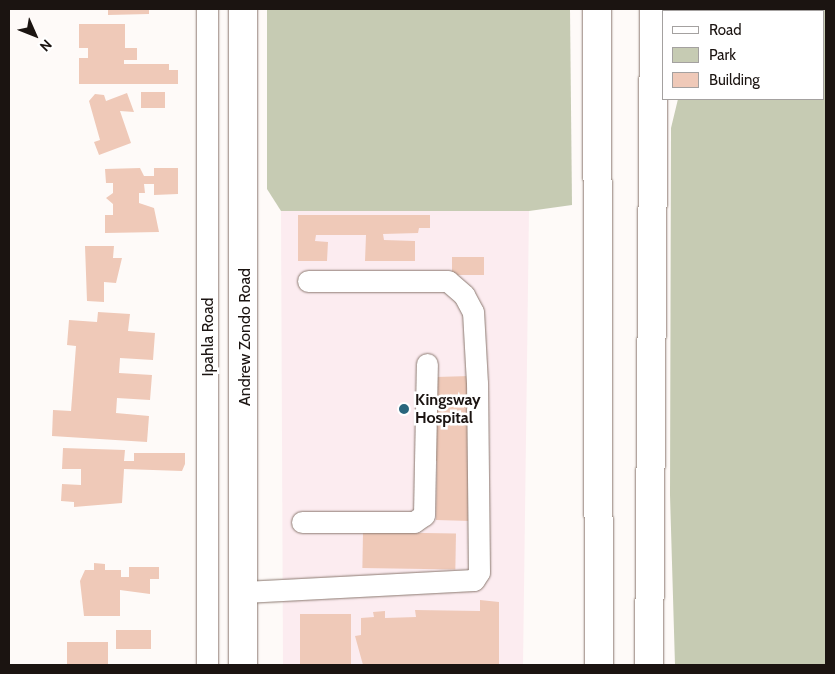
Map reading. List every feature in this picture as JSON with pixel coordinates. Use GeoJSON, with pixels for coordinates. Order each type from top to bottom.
{"type":"FeatureCollection","features":[{"type":"Feature","properties":{"kind":"main road","name":"Andrew Zondo Road"},"geometry":{"type":"LineString","coordinates":[[243,9],[243,665]]}},
{"type":"Feature","properties":{"kind":"main road"},"geometry":{"type":"LineString","coordinates":[[597,9],[599,665]]}},
{"type":"Feature","properties":{"kind":"main road"},"geometry":{"type":"LineString","coordinates":[[650,665],[654,9]]}},
{"type":"Feature","properties":{"kind":"street","name":"Ipahla Road"},"geometry":{"type":"LineString","coordinates":[[207,9],[207,665]]}},
{"type":"Feature","properties":{"kind":"street"},"geometry":{"type":"LineString","coordinates":[[244,592],[474,580],[479,572],[477,383],[473,312],[464,295],[448,281],[308,281]]}},
{"type":"Feature","properties":{"kind":"street"},"geometry":{"type":"LineString","coordinates":[[302,522],[414,522],[424,515],[427,364]]}},
{"type":"Feature","properties":{"kind":"shaded area","name":"Kingsway Hospital"},"geometry":{"type":"Polygon","coordinates":[[[474,209],[529,211],[523,665],[283,665],[281,211],[474,209]]]}},
{"type":"Feature","properties":{"kind":"green space"},"geometry":{"type":"Polygon","coordinates":[[[267,9],[570,9],[572,205],[529,211],[281,211],[267,189],[267,9]]]}},
{"type":"Feature","properties":{"kind":"green space"},"geometry":{"type":"Polygon","coordinates":[[[678,9],[826,9],[826,665],[675,665],[670,495],[671,128],[678,100],[825,100],[825,10],[678,9]]]}},
{"type":"Feature","properties":{"kind":"building"},"geometry":{"type":"Polygon","coordinates":[[[108,9],[149,9],[149,14],[108,15],[108,9]]]}},
{"type":"Feature","properties":{"kind":"building"},"geometry":{"type":"Polygon","coordinates":[[[79,24],[125,24],[125,48],[137,48],[137,60],[124,60],[124,64],[169,64],[169,70],[178,70],[178,84],[79,84],[79,58],[88,58],[88,48],[79,48],[79,24]]]}},
{"type":"Feature","properties":{"kind":"building"},"geometry":{"type":"Polygon","coordinates":[[[141,92],[165,92],[165,108],[141,108],[141,92]]]}},
{"type":"Feature","properties":{"kind":"building"},"geometry":{"type":"Polygon","coordinates":[[[127,93],[134,112],[120,111],[131,143],[99,155],[94,142],[100,140],[89,101],[95,94],[104,95],[106,101],[127,93]]]}},
{"type":"Feature","properties":{"kind":"building"},"geometry":{"type":"Polygon","coordinates":[[[140,168],[144,176],[154,176],[154,168],[178,168],[178,194],[154,195],[154,184],[144,184],[145,193],[139,193],[139,203],[154,208],[159,232],[105,233],[105,215],[113,215],[113,204],[106,198],[113,193],[113,183],[106,183],[105,169],[140,168]]]}},
{"type":"Feature","properties":{"kind":"building"},"geometry":{"type":"Polygon","coordinates":[[[298,215],[430,215],[430,228],[419,228],[418,233],[383,234],[384,240],[415,241],[415,261],[365,261],[366,235],[316,235],[315,241],[328,242],[327,261],[298,261],[298,215]]]}},
{"type":"Feature","properties":{"kind":"building"},"geometry":{"type":"Polygon","coordinates":[[[85,246],[114,246],[113,258],[122,258],[116,283],[104,282],[104,302],[87,301],[85,246]]]}},
{"type":"Feature","properties":{"kind":"building"},"geometry":{"type":"Polygon","coordinates":[[[452,257],[484,257],[484,275],[452,275],[452,257]]]}},
{"type":"Feature","properties":{"kind":"building"},"geometry":{"type":"Polygon","coordinates":[[[98,312],[130,314],[128,331],[155,333],[153,360],[120,358],[119,373],[152,375],[150,400],[117,398],[116,413],[149,416],[147,442],[52,436],[53,410],[71,411],[76,346],[67,345],[69,320],[97,322],[98,312]]]}},
{"type":"Feature","properties":{"kind":"building"},"geometry":{"type":"Polygon","coordinates":[[[470,376],[471,521],[436,520],[437,461],[429,461],[436,377],[470,376]]]}},
{"type":"Feature","properties":{"kind":"building"},"geometry":{"type":"Polygon","coordinates":[[[63,448],[125,450],[124,461],[134,461],[134,453],[185,453],[185,464],[182,471],[124,469],[122,503],[74,507],[74,502],[61,501],[62,484],[81,485],[81,469],[62,469],[63,448]]]}},
{"type":"Feature","properties":{"kind":"building"},"geometry":{"type":"Polygon","coordinates":[[[363,532],[456,534],[455,570],[362,568],[363,532]]]}},
{"type":"Feature","properties":{"kind":"building"},"geometry":{"type":"Polygon","coordinates":[[[94,563],[105,564],[105,570],[121,570],[121,577],[129,577],[129,567],[159,567],[159,579],[150,579],[150,594],[120,590],[120,616],[84,616],[80,581],[85,570],[94,570],[94,563]]]}},
{"type":"Feature","properties":{"kind":"building"},"geometry":{"type":"Polygon","coordinates":[[[480,600],[499,602],[499,665],[363,665],[355,636],[361,635],[361,618],[374,617],[373,612],[385,611],[385,618],[416,617],[415,610],[480,611],[480,600]]]}},
{"type":"Feature","properties":{"kind":"building"},"geometry":{"type":"Polygon","coordinates":[[[300,614],[351,614],[351,665],[300,665],[300,614]]]}},
{"type":"Feature","properties":{"kind":"building"},"geometry":{"type":"Polygon","coordinates":[[[116,630],[151,630],[151,649],[116,649],[116,630]]]}},
{"type":"Feature","properties":{"kind":"building"},"geometry":{"type":"Polygon","coordinates":[[[67,642],[108,642],[108,665],[67,665],[67,642]]]}},
{"type":"Feature","properties":{"kind":"place","name":"Kingsway Hospital"},"geometry":{"type":"Point","coordinates":[404,409]}}]}
